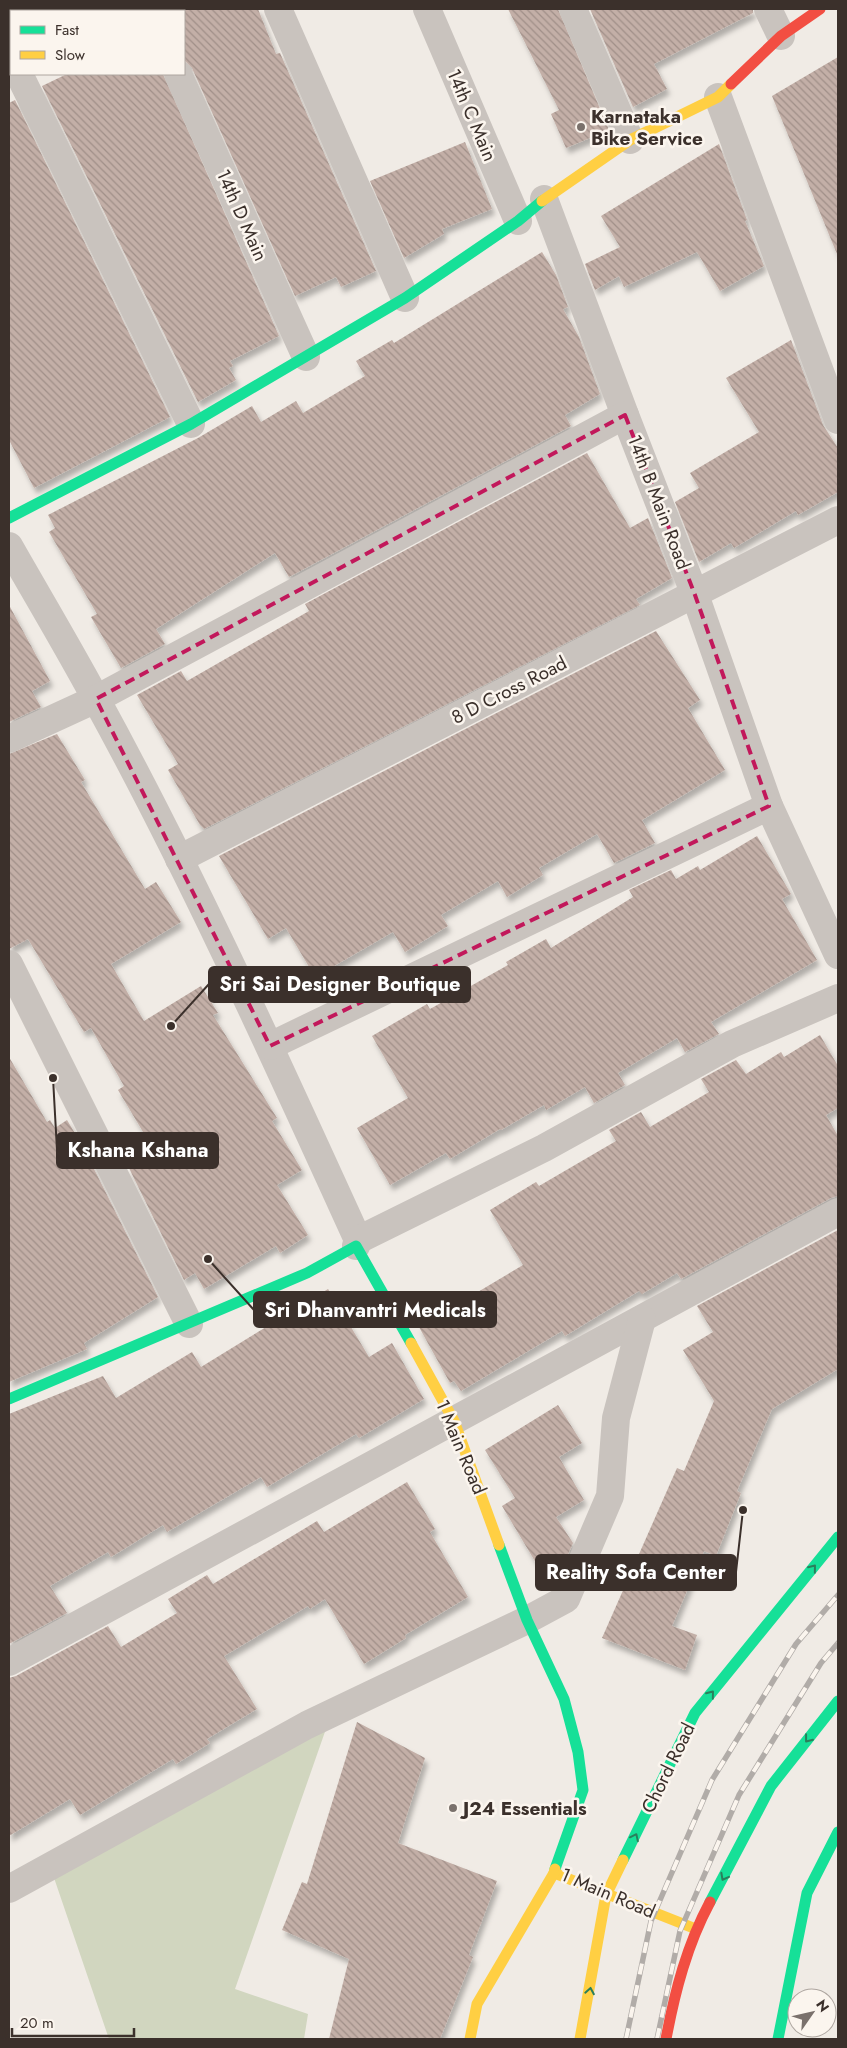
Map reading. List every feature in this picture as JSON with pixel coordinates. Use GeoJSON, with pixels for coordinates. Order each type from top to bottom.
{"type":"FeatureCollection","features":[{"type":"Feature","properties":{"kind":"street"},"geometry":{"type":"LineString","coordinates":[[278,9],[406,298]]}},
{"type":"Feature","properties":{"kind":"street","name":"14th C Main"},"geometry":{"type":"LineString","coordinates":[[427,9],[518,221]]}},
{"type":"Feature","properties":{"kind":"street"},"geometry":{"type":"LineString","coordinates":[[573,9],[630,140]]}},
{"type":"Feature","properties":{"kind":"street"},"geometry":{"type":"LineString","coordinates":[[768,9],[780,36]]}},
{"type":"Feature","properties":{"kind":"street"},"geometry":{"type":"LineString","coordinates":[[9,518],[191,424],[406,298],[518,221],[544,198],[630,140],[718,97],[780,36],[820,9]]}},
{"type":"Feature","properties":{"kind":"street"},"geometry":{"type":"LineString","coordinates":[[19,75],[191,424]]}},
{"type":"Feature","properties":{"kind":"street","name":"14th D Main"},"geometry":{"type":"LineString","coordinates":[[178,75],[306,357]]}},
{"type":"Feature","properties":{"kind":"street"},"geometry":{"type":"LineString","coordinates":[[718,97],[838,420]]}},
{"type":"Feature","properties":{"kind":"street","name":"14th B Main Road"},"geometry":{"type":"LineString","coordinates":[[544,198],[695,595],[769,806],[838,955]]}},
{"type":"Feature","properties":{"kind":"street"},"geometry":{"type":"LineString","coordinates":[[9,739],[96,699],[625,415]]}},
{"type":"Feature","properties":{"kind":"street","name":"8 D Cross Road"},"geometry":{"type":"LineString","coordinates":[[179,859],[838,520]]}},
{"type":"Feature","properties":{"kind":"street"},"geometry":{"type":"LineString","coordinates":[[9,546],[96,699],[179,859],[270,1046],[357,1243]]}},
{"type":"Feature","properties":{"kind":"street"},"geometry":{"type":"LineString","coordinates":[[270,1046],[769,806]]}},
{"type":"Feature","properties":{"kind":"street"},"geometry":{"type":"LineString","coordinates":[[9,964],[189,1324]]}},
{"type":"Feature","properties":{"kind":"street"},"geometry":{"type":"LineString","coordinates":[[10,1396],[189,1324],[307,1273],[357,1243],[544,1148],[732,1044],[838,998]]}},
{"type":"Feature","properties":{"kind":"street"},"geometry":{"type":"LineString","coordinates":[[9,1662],[838,1212]]}},
{"type":"Feature","properties":{"kind":"street","name":"1 Main Road"},"geometry":{"type":"LineString","coordinates":[[357,1243],[454,1421],[527,1620],[564,1699],[578,1752],[583,1790],[554,1874],[696,1929]]}},
{"type":"Feature","properties":{"kind":"street"},"geometry":{"type":"LineString","coordinates":[[9,1889],[307,1725],[527,1620],[566,1599],[610,1496],[616,1418],[642,1319]]}},
{"type":"Feature","properties":{"kind":"street","name":"Chord Road"},"geometry":{"type":"LineString","coordinates":[[580,2039],[606,1895],[695,1712],[838,1538]]}},
{"type":"Feature","properties":{"kind":"street"},"geometry":{"type":"LineString","coordinates":[[666,2039],[674,1994],[696,1929],[772,1786],[838,1701]]}},
{"type":"Feature","properties":{"kind":"street"},"geometry":{"type":"LineString","coordinates":[[778,2039],[807,1894],[838,1832]]}},
{"type":"Feature","properties":{"kind":"street"},"geometry":{"type":"LineString","coordinates":[[470,2039],[477,2004],[554,1874]]}},
{"type":"Feature","properties":{"kind":"highlighted area"},"geometry":{"type":"Polygon","coordinates":[[[625,415],[695,595],[769,806],[270,1046],[96,699],[625,415]]]}},
{"type":"Feature","properties":{"kind":"green space"},"geometry":{"type":"Polygon","coordinates":[[[327,1726],[235,1989],[308,2014],[304,2039],[109,2039],[52,1872],[327,1726]]]}},
{"type":"Feature","properties":{"kind":"building"},"geometry":{"type":"Polygon","coordinates":[[[258,9],[276,54],[280,53],[376,271],[341,287],[336,277],[295,296],[192,68],[185,61],[184,10],[258,9]]]}},
{"type":"Feature","properties":{"kind":"building"},"geometry":{"type":"Polygon","coordinates":[[[508,9],[558,9],[609,130],[566,148],[551,114],[559,110],[508,9]]]}},
{"type":"Feature","properties":{"kind":"building"},"geometry":{"type":"Polygon","coordinates":[[[590,9],[753,9],[753,13],[654,64],[667,89],[633,107],[590,9]]]}},
{"type":"Feature","properties":{"kind":"building"},"geometry":{"type":"Polygon","coordinates":[[[838,57],[838,254],[837,254],[772,96],[838,57]]]}},
{"type":"Feature","properties":{"kind":"building"},"geometry":{"type":"Polygon","coordinates":[[[65,75],[163,75],[279,336],[230,361],[233,366],[229,368],[236,380],[198,402],[42,86],[65,75]]]}},
{"type":"Feature","properties":{"kind":"building"},"geometry":{"type":"Polygon","coordinates":[[[15,100],[170,417],[34,488],[9,440],[9,103],[15,100]]]}},
{"type":"Feature","properties":{"kind":"building"},"geometry":{"type":"Polygon","coordinates":[[[465,142],[492,209],[442,229],[444,234],[404,258],[370,181],[465,142]]]}},
{"type":"Feature","properties":{"kind":"building"},"geometry":{"type":"Polygon","coordinates":[[[719,144],[747,220],[745,221],[764,266],[720,291],[697,252],[624,287],[619,276],[595,290],[585,264],[620,247],[601,216],[719,144]]]}},
{"type":"Feature","properties":{"kind":"building"},"geometry":{"type":"Polygon","coordinates":[[[542,252],[556,275],[568,307],[563,309],[579,337],[600,394],[565,415],[571,426],[289,577],[275,553],[156,629],[165,644],[121,668],[91,617],[97,614],[49,532],[55,528],[48,515],[198,438],[252,406],[261,422],[296,401],[303,413],[365,376],[356,361],[392,340],[394,343],[542,252]]]}},
{"type":"Feature","properties":{"kind":"building"},"geometry":{"type":"Polygon","coordinates":[[[791,340],[823,425],[838,448],[838,492],[798,515],[796,511],[734,548],[731,543],[699,562],[675,502],[699,488],[690,473],[759,432],[726,378],[791,340]]]}},
{"type":"Feature","properties":{"kind":"building"},"geometry":{"type":"Polygon","coordinates":[[[587,453],[630,528],[648,518],[672,578],[636,599],[640,605],[204,829],[200,825],[168,770],[178,764],[137,695],[181,671],[187,681],[309,611],[305,604],[587,453]]]}},
{"type":"Feature","properties":{"kind":"building"},"geometry":{"type":"Polygon","coordinates":[[[9,605],[50,681],[32,691],[41,707],[9,722],[9,605]]]}},
{"type":"Feature","properties":{"kind":"building"},"geometry":{"type":"Polygon","coordinates":[[[656,631],[700,700],[688,708],[725,770],[642,820],[655,843],[614,863],[597,834],[539,868],[543,875],[507,897],[498,881],[441,915],[448,926],[405,952],[393,932],[315,977],[286,928],[268,939],[219,856],[656,631]]]}},
{"type":"Feature","properties":{"kind":"building"},"geometry":{"type":"Polygon","coordinates":[[[57,734],[85,780],[81,782],[145,889],[156,882],[181,922],[111,964],[144,1021],[201,986],[218,1013],[213,1015],[277,1118],[272,1121],[302,1170],[277,1185],[308,1235],[280,1253],[276,1246],[204,1289],[195,1273],[184,1280],[129,1168],[155,1152],[118,1090],[124,1086],[91,1028],[84,1032],[28,939],[9,949],[9,754],[57,734]]]}},
{"type":"Feature","properties":{"kind":"building"},"geometry":{"type":"Polygon","coordinates":[[[757,836],[791,894],[782,899],[817,960],[711,1022],[719,1034],[685,1052],[677,1038],[618,1073],[625,1085],[594,1103],[585,1087],[546,1110],[544,1105],[450,1159],[446,1153],[390,1185],[357,1128],[408,1098],[372,1036],[427,1004],[430,1009],[508,965],[506,962],[546,939],[551,948],[633,897],[629,890],[671,870],[676,879],[698,866],[700,870],[757,836]]]}},
{"type":"Feature","properties":{"kind":"building"},"geometry":{"type":"Polygon","coordinates":[[[820,1035],[838,1066],[838,1108],[826,1115],[838,1136],[838,1196],[831,1198],[681,1279],[677,1273],[642,1294],[639,1291],[565,1336],[562,1331],[461,1391],[454,1381],[450,1383],[419,1327],[523,1265],[490,1210],[536,1182],[539,1186],[616,1141],[609,1130],[641,1112],[650,1127],[709,1092],[701,1079],[736,1060],[746,1074],[781,1052],[784,1057],[820,1035]]]}},
{"type":"Feature","properties":{"kind":"building"},"geometry":{"type":"Polygon","coordinates":[[[9,1057],[47,1122],[50,1120],[55,1128],[67,1120],[82,1145],[158,1297],[84,1343],[87,1349],[9,1382],[9,1057]]]}},
{"type":"Feature","properties":{"kind":"building"},"geometry":{"type":"Polygon","coordinates":[[[838,1230],[838,1369],[772,1409],[737,1491],[741,1493],[716,1556],[704,1551],[672,1626],[697,1635],[685,1670],[602,1638],[677,1468],[684,1471],[714,1401],[683,1350],[713,1332],[697,1306],[838,1230]]]}},
{"type":"Feature","properties":{"kind":"building"},"geometry":{"type":"Polygon","coordinates":[[[328,1289],[369,1357],[392,1343],[424,1399],[359,1438],[356,1434],[267,1487],[261,1477],[167,1532],[163,1525],[111,1557],[108,1552],[50,1586],[67,1613],[9,1644],[9,1414],[103,1376],[116,1398],[192,1352],[201,1367],[328,1289]]]}},
{"type":"Feature","properties":{"kind":"building"},"geometry":{"type":"Polygon","coordinates":[[[558,1405],[582,1443],[559,1457],[584,1500],[556,1517],[573,1543],[566,1559],[542,1573],[502,1506],[515,1498],[485,1450],[558,1405]]]}},
{"type":"Feature","properties":{"kind":"building"},"geometry":{"type":"Polygon","coordinates":[[[407,1482],[435,1529],[430,1532],[468,1597],[405,1635],[406,1638],[364,1664],[325,1599],[310,1609],[308,1606],[224,1656],[257,1709],[207,1739],[210,1743],[176,1764],[173,1759],[80,1815],[70,1799],[9,1836],[9,1678],[108,1626],[121,1647],[177,1613],[168,1599],[207,1575],[213,1584],[317,1521],[324,1532],[407,1482]]]}},
{"type":"Feature","properties":{"kind":"building"},"geometry":{"type":"Polygon","coordinates":[[[357,1722],[425,1758],[398,1843],[497,1881],[469,1955],[473,1957],[440,2039],[329,2039],[349,1959],[282,1930],[302,1882],[307,1884],[357,1722]]]}},
{"type":"Feature","properties":{"kind":"railway"},"geometry":{"type":"LineString","coordinates":[[626,2039],[651,1921],[712,1780],[796,1644],[838,1595]]}},
{"type":"Feature","properties":{"kind":"railway"},"geometry":{"type":"LineString","coordinates":[[657,2039],[680,1931],[739,1795],[821,1663],[838,1643]]}},
{"type":"Feature","properties":{"kind":"traffic: fast"},"geometry":{"type":"LineString","coordinates":[[9,518],[191,424],[405,298],[518,221],[542,201]]}},
{"type":"Feature","properties":{"kind":"traffic: fast"},"geometry":{"type":"LineString","coordinates":[[9,1399],[307,1273],[356,1246],[411,1343]]}},
{"type":"Feature","properties":{"kind":"traffic: fast"},"geometry":{"type":"LineString","coordinates":[[623,1860],[695,1713],[838,1537]]}},
{"type":"Feature","properties":{"kind":"traffic: fast"},"geometry":{"type":"LineString","coordinates":[[499,1545],[527,1620],[564,1699],[578,1752],[583,1790],[555,1869]]}},
{"type":"Feature","properties":{"kind":"traffic: fast"},"geometry":{"type":"LineString","coordinates":[[710,1902],[771,1786],[838,1701]]}},
{"type":"Feature","properties":{"kind":"traffic: fast"},"geometry":{"type":"LineString","coordinates":[[778,2039],[807,1893],[838,1832]]}},
{"type":"Feature","properties":{"kind":"traffic: slow"},"geometry":{"type":"LineString","coordinates":[[542,201],[630,140],[718,97],[731,84]]}},
{"type":"Feature","properties":{"kind":"traffic: slow"},"geometry":{"type":"LineString","coordinates":[[411,1343],[454,1421],[499,1545]]}},
{"type":"Feature","properties":{"kind":"traffic: slow"},"geometry":{"type":"LineString","coordinates":[[580,2039],[606,1895],[623,1860]]}},
{"type":"Feature","properties":{"kind":"traffic: slow"},"geometry":{"type":"LineString","coordinates":[[555,1869],[554,1873],[696,1929]]}},
{"type":"Feature","properties":{"kind":"traffic: slow"},"geometry":{"type":"LineString","coordinates":[[470,2039],[477,2004],[554,1873]]}},
{"type":"Feature","properties":{"kind":"traffic: jam"},"geometry":{"type":"LineString","coordinates":[[731,84],[781,36],[820,9]]}},
{"type":"Feature","properties":{"kind":"traffic: jam"},"geometry":{"type":"LineString","coordinates":[[666,2039],[673,2003],[688,1952],[710,1902]]}},
{"type":"Feature","properties":{"kind":"place","name":"Karnataka Bike Service"},"geometry":{"type":"Point","coordinates":[581,127]}},
{"type":"Feature","properties":{"kind":"place","name":"Sri Sai Designer Boutique"},"geometry":{"type":"Point","coordinates":[171,1026]}},
{"type":"Feature","properties":{"kind":"place","name":"Kshana Kshana"},"geometry":{"type":"Point","coordinates":[53,1078]}},
{"type":"Feature","properties":{"kind":"place","name":"Sri Dhanvantri Medicals"},"geometry":{"type":"Point","coordinates":[208,1259]}},
{"type":"Feature","properties":{"kind":"place","name":"Reality Sofa Center"},"geometry":{"type":"Point","coordinates":[743,1510]}},
{"type":"Feature","properties":{"kind":"place","name":"J24 Essentials"},"geometry":{"type":"Point","coordinates":[453,1808]}}]}
